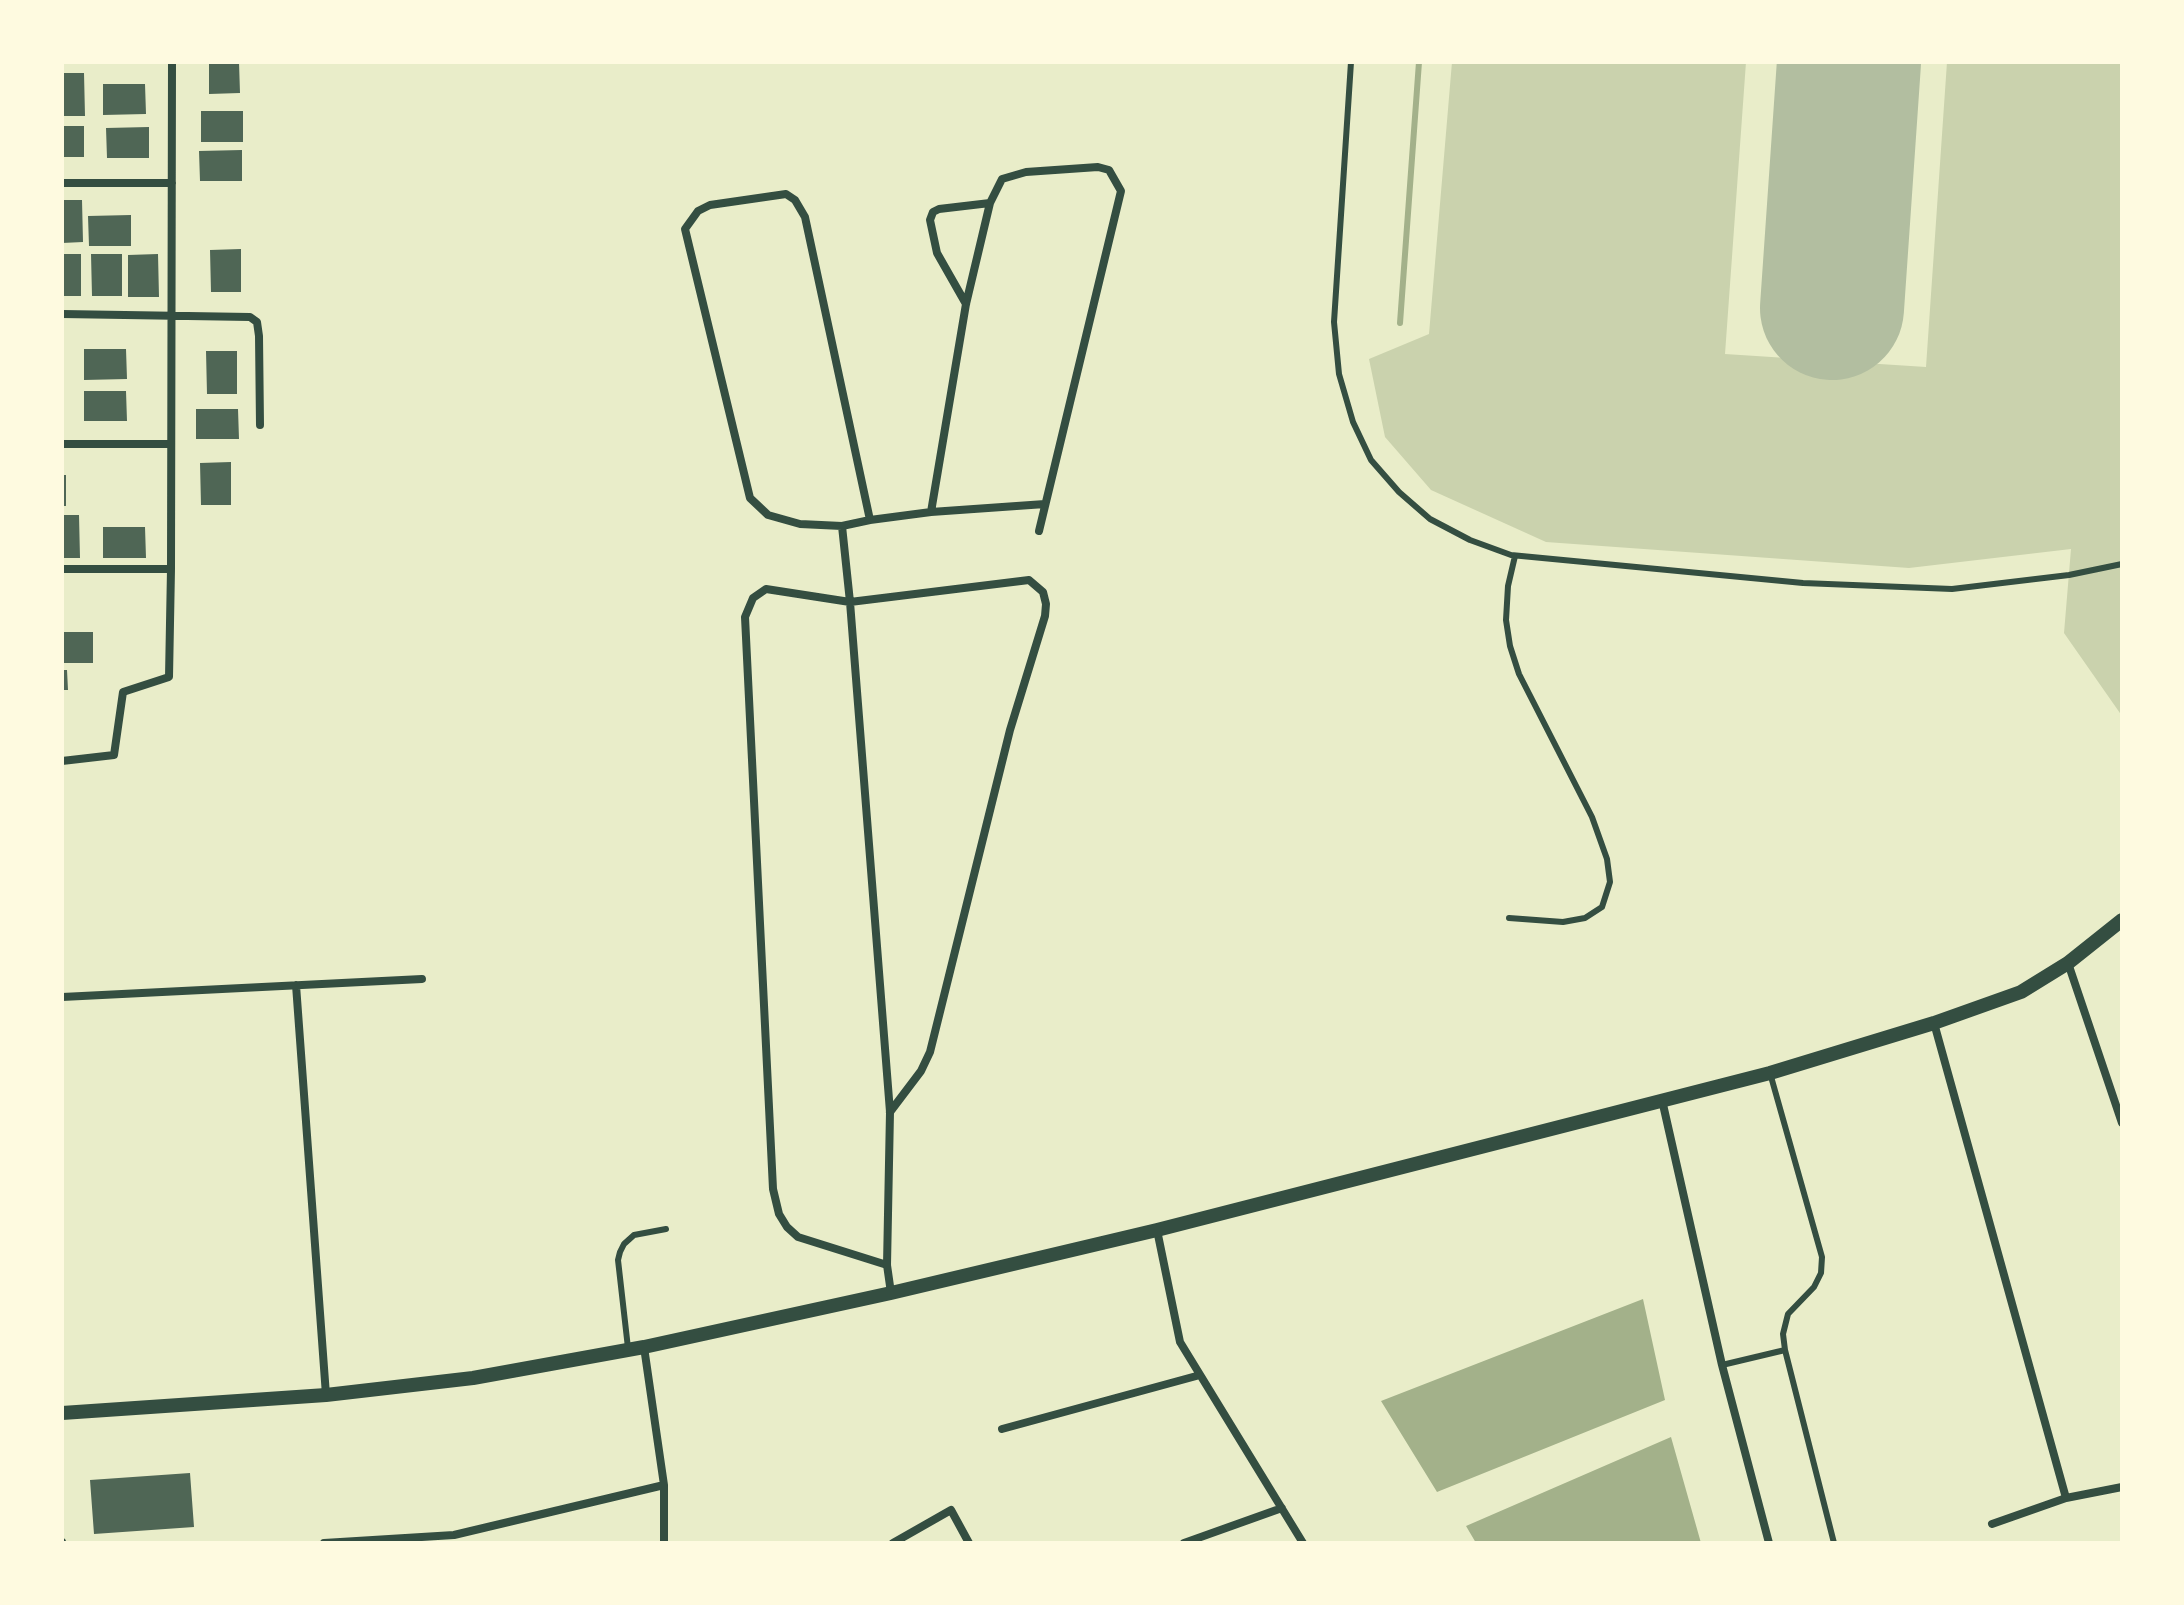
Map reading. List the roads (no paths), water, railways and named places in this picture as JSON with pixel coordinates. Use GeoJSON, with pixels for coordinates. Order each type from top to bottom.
{"type":"FeatureCollection","features":[{"type":"Feature","properties":{"kind":"street"},"geometry":{"type":"LineString","coordinates":[[62,761],[114,755],[123,692],[169,677],[172,62]]}},
{"type":"Feature","properties":{"kind":"street"},"geometry":{"type":"LineString","coordinates":[[931,512],[966,304],[990,203],[1002,179],[1026,172],[1098,167],[1109,170],[1121,191],[1039,531]]}},
{"type":"Feature","properties":{"kind":"street"},"geometry":{"type":"LineString","coordinates":[[62,183],[172,183]]}},
{"type":"Feature","properties":{"kind":"street"},"geometry":{"type":"LineString","coordinates":[[870,520],[805,217],[795,200],[786,194],[710,205],[698,211],[685,229],[750,498],[768,515],[800,524],[842,526],[931,512],[1045,504]]}},
{"type":"Feature","properties":{"kind":"street"},"geometry":{"type":"LineString","coordinates":[[966,304],[937,253],[930,220],[933,212],[939,209],[990,203]]}},
{"type":"Feature","properties":{"kind":"street"},"geometry":{"type":"LineString","coordinates":[[62,314],[250,317],[257,322],[259,336],[260,425]]}},
{"type":"Feature","properties":{"kind":"street"},"geometry":{"type":"LineString","coordinates":[[62,444],[171,444]]}},
{"type":"Feature","properties":{"kind":"street"},"geometry":{"type":"LineString","coordinates":[[842,526],[890,1112],[887,1265],[891,1293]]}},
{"type":"Feature","properties":{"kind":"street"},"geometry":{"type":"LineString","coordinates":[[62,569],[171,569]]}},
{"type":"Feature","properties":{"kind":"street"},"geometry":{"type":"LineString","coordinates":[[887,1265],[798,1237],[779,1214],[773,1189],[745,617],[753,598],[766,589],[850,602],[1029,580],[1043,592],[1045,616],[1010,730],[930,1052],[921,1071],[890,1112]]}},
{"type":"Feature","properties":{"kind":"street"},"geometry":{"type":"LineString","coordinates":[[62,1413],[326,1395],[473,1378],[644,1347],[1157,1230],[1770,1073],[1934,1023],[2021,992],[2068,963],[2122,920]]}},
{"type":"Feature","properties":{"kind":"street"},"geometry":{"type":"LineString","coordinates":[[2068,963],[2122,1123]]}},
{"type":"Feature","properties":{"kind":"street"},"geometry":{"type":"LineString","coordinates":[[62,997],[422,979]]}},
{"type":"Feature","properties":{"kind":"street"},"geometry":{"type":"LineString","coordinates":[[296,985],[326,1395]]}},
{"type":"Feature","properties":{"kind":"street"},"geometry":{"type":"LineString","coordinates":[[1934,1023],[2066,1498]]}},
{"type":"Feature","properties":{"kind":"street"},"geometry":{"type":"LineString","coordinates":[[1662,1100],[1722,1365],[1769,1543]]}},
{"type":"Feature","properties":{"kind":"street"},"geometry":{"type":"LineString","coordinates":[[1157,1230],[1180,1342],[1303,1543]]}},
{"type":"Feature","properties":{"kind":"street"},"geometry":{"type":"LineString","coordinates":[[644,1347],[664,1485],[664,1543]]}},
{"type":"Feature","properties":{"kind":"street"},"geometry":{"type":"LineString","coordinates":[[1002,1429],[1200,1375]]}},
{"type":"Feature","properties":{"kind":"street"},"geometry":{"type":"LineString","coordinates":[[324,1543],[454,1535],[664,1485]]}},
{"type":"Feature","properties":{"kind":"street"},"geometry":{"type":"LineString","coordinates":[[1992,1524],[2066,1498],[2122,1487]]}},
{"type":"Feature","properties":{"kind":"street"},"geometry":{"type":"LineString","coordinates":[[1184,1543],[1282,1508]]}},
{"type":"Feature","properties":{"kind":"street"},"geometry":{"type":"LineString","coordinates":[[893,1543],[951,1510],[969,1543]]}},
{"type":"Feature","properties":{"kind":"lane"},"geometry":{"type":"LineString","coordinates":[[1351,62],[1334,322],[1339,374],[1353,422],[1371,460],[1399,492],[1430,519],[1470,540],[1515,556],[1803,583],[1952,589],[2069,575],[2122,564]]}},
{"type":"Feature","properties":{"kind":"lane"},"geometry":{"type":"LineString","coordinates":[[1509,918],[1563,922],[1585,918],[1602,907],[1610,882],[1607,859],[1592,817],[1519,674],[1510,646],[1506,620],[1507,597],[1515,556]]}},
{"type":"Feature","properties":{"kind":"lane"},"geometry":{"type":"LineString","coordinates":[[1770,1073],[1822,1257],[1821,1273],[1814,1287],[1795,1305],[1785,1322],[1785,1350],[1834,1543]]}},
{"type":"Feature","properties":{"kind":"lane"},"geometry":{"type":"LineString","coordinates":[[628,1349],[618,1260],[620,1252],[634,1235],[666,1229]]}},
{"type":"Feature","properties":{"kind":"lane"},"geometry":{"type":"LineString","coordinates":[[1722,1365],[1785,1350]]}},
{"type":"Feature","properties":{"kind":"waterway"},"geometry":{"type":"LineString","coordinates":[[1400,323],[1419,62]]}}]}
